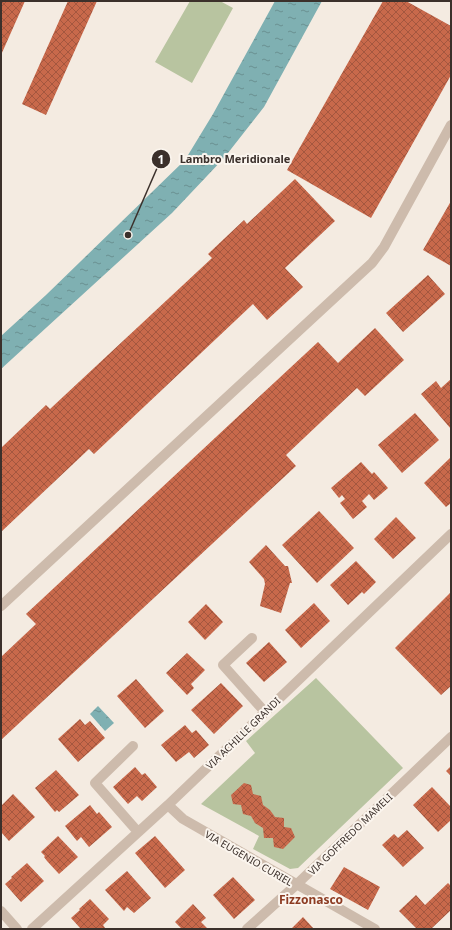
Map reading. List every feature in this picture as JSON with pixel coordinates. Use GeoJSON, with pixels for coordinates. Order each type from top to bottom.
{"type":"FeatureCollection","features":[{"type":"Feature","properties":{"kind":"street"},"geometry":{"type":"LineString","coordinates":[[1,606],[372,263],[384,246],[451,125]]}},
{"type":"Feature","properties":{"kind":"street","name":"VIA ACHILLE GRANDI"},"geometry":{"type":"LineString","coordinates":[[32,929],[168,805],[451,534]]}},
{"type":"Feature","properties":{"kind":"street"},"geometry":{"type":"LineString","coordinates":[[252,638],[223,665],[265,712]]}},
{"type":"Feature","properties":{"kind":"street","name":"VIA GOFFREDO MAMELI"},"geometry":{"type":"LineString","coordinates":[[247,929],[296,885],[451,737]]}},
{"type":"Feature","properties":{"kind":"street"},"geometry":{"type":"LineString","coordinates":[[133,746],[95,783],[138,832]]}},
{"type":"Feature","properties":{"kind":"street","name":"VIA EUGENIO CURIEL"},"geometry":{"type":"LineString","coordinates":[[168,805],[183,820],[375,929]]}},
{"type":"Feature","properties":{"kind":"street"},"geometry":{"type":"LineString","coordinates":[[1,911],[17,929]]}},
{"type":"Feature","properties":{"kind":"green space"},"geometry":{"type":"Polygon","coordinates":[[[190,1],[220,1],[233,8],[192,83],[155,62],[190,1]]]}},
{"type":"Feature","properties":{"kind":"green space"},"geometry":{"type":"Polygon","coordinates":[[[316,678],[403,768],[298,868],[290,869],[253,849],[259,836],[201,804],[255,753],[246,741],[316,678]]]}},
{"type":"Feature","properties":{"kind":"water"},"geometry":{"type":"Polygon","coordinates":[[[275,1],[322,1],[264,107],[224,158],[172,213],[1,369],[1,336],[46,295],[185,160],[213,114],[275,1]]]}},
{"type":"Feature","properties":{"kind":"water"},"geometry":{"type":"Polygon","coordinates":[[[98,706],[114,723],[105,731],[90,714],[98,706]]]}},
{"type":"Feature","properties":{"kind":"building"},"geometry":{"type":"Polygon","coordinates":[[[1,1],[25,1],[1,55],[1,1]]]}},
{"type":"Feature","properties":{"kind":"building"},"geometry":{"type":"Polygon","coordinates":[[[68,1],[97,1],[46,115],[22,104],[68,1]]]}},
{"type":"Feature","properties":{"kind":"building"},"geometry":{"type":"Polygon","coordinates":[[[383,1],[406,1],[451,26],[451,75],[371,218],[287,170],[383,1]]]}},
{"type":"Feature","properties":{"kind":"building"},"geometry":{"type":"Polygon","coordinates":[[[295,179],[335,221],[285,268],[303,287],[267,320],[253,304],[94,454],[89,449],[1,532],[1,448],[46,405],[50,409],[212,258],[208,254],[244,220],[247,224],[295,179]]]}},
{"type":"Feature","properties":{"kind":"building"},"geometry":{"type":"Polygon","coordinates":[[[451,201],[451,266],[423,250],[451,201]]]}},
{"type":"Feature","properties":{"kind":"building"},"geometry":{"type":"Polygon","coordinates":[[[428,275],[445,294],[403,332],[386,313],[428,275]]]}},
{"type":"Feature","properties":{"kind":"building"},"geometry":{"type":"Polygon","coordinates":[[[375,328],[404,360],[365,396],[357,388],[286,455],[296,466],[1,740],[1,657],[36,624],[26,614],[318,342],[338,363],[375,328]]]}},
{"type":"Feature","properties":{"kind":"building"},"geometry":{"type":"Polygon","coordinates":[[[451,379],[451,429],[421,394],[436,381],[441,388],[451,379]]]}},
{"type":"Feature","properties":{"kind":"building"},"geometry":{"type":"Polygon","coordinates":[[[415,413],[439,440],[402,473],[378,445],[415,413]]]}},
{"type":"Feature","properties":{"kind":"building"},"geometry":{"type":"Polygon","coordinates":[[[451,457],[451,503],[446,507],[424,483],[451,457]]]}},
{"type":"Feature","properties":{"kind":"building"},"geometry":{"type":"Polygon","coordinates":[[[361,462],[372,474],[374,472],[388,488],[374,500],[369,494],[362,501],[367,507],[353,519],[340,503],[345,499],[342,495],[339,498],[331,488],[361,462]]]}},
{"type":"Feature","properties":{"kind":"building"},"geometry":{"type":"Polygon","coordinates":[[[319,511],[354,548],[317,583],[282,545],[319,511]]]}},
{"type":"Feature","properties":{"kind":"building"},"geometry":{"type":"Polygon","coordinates":[[[396,517],[416,538],[393,559],[374,539],[396,517]]]}},
{"type":"Feature","properties":{"kind":"building"},"geometry":{"type":"Polygon","coordinates":[[[266,545],[285,566],[288,566],[292,583],[290,583],[281,613],[260,606],[265,584],[264,579],[249,562],[266,545]]]}},
{"type":"Feature","properties":{"kind":"building"},"geometry":{"type":"Polygon","coordinates":[[[356,561],[376,582],[364,594],[362,592],[348,605],[330,585],[356,561]]]}},
{"type":"Feature","properties":{"kind":"building"},"geometry":{"type":"Polygon","coordinates":[[[451,592],[451,686],[441,695],[395,648],[451,592]]]}},
{"type":"Feature","properties":{"kind":"building"},"geometry":{"type":"Polygon","coordinates":[[[314,603],[330,621],[301,648],[285,630],[314,603]]]}},
{"type":"Feature","properties":{"kind":"building"},"geometry":{"type":"Polygon","coordinates":[[[206,604],[223,622],[205,640],[188,622],[206,604]]]}},
{"type":"Feature","properties":{"kind":"building"},"geometry":{"type":"Polygon","coordinates":[[[269,642],[287,662],[264,682],[246,663],[269,642]]]}},
{"type":"Feature","properties":{"kind":"building"},"geometry":{"type":"Polygon","coordinates":[[[187,653],[205,670],[191,684],[194,688],[187,695],[166,673],[187,653]]]}},
{"type":"Feature","properties":{"kind":"building"},"geometry":{"type":"Polygon","coordinates":[[[136,679],[164,711],[145,728],[117,696],[136,679]]]}},
{"type":"Feature","properties":{"kind":"building"},"geometry":{"type":"Polygon","coordinates":[[[221,683],[243,706],[214,734],[191,710],[221,683]]]}},
{"type":"Feature","properties":{"kind":"building"},"geometry":{"type":"Polygon","coordinates":[[[80,719],[85,725],[90,721],[105,738],[78,762],[58,739],[80,719]]]}},
{"type":"Feature","properties":{"kind":"building"},"geometry":{"type":"Polygon","coordinates":[[[185,725],[192,733],[196,730],[209,745],[194,758],[189,752],[176,762],[161,745],[185,725]]]}},
{"type":"Feature","properties":{"kind":"building"},"geometry":{"type":"Polygon","coordinates":[[[451,766],[451,776],[446,771],[451,766]]]}},
{"type":"Feature","properties":{"kind":"building"},"geometry":{"type":"Polygon","coordinates":[[[135,767],[142,775],[145,773],[157,787],[142,801],[137,796],[128,804],[113,787],[135,767]]]}},
{"type":"Feature","properties":{"kind":"building"},"geometry":{"type":"Polygon","coordinates":[[[56,770],[79,795],[59,812],[57,810],[55,812],[35,788],[56,770]]]}},
{"type":"Feature","properties":{"kind":"building"},"geometry":{"type":"Polygon","coordinates":[[[244,783],[251,785],[253,794],[261,796],[263,805],[270,810],[275,817],[284,818],[284,827],[291,828],[295,837],[283,849],[274,847],[273,838],[264,838],[263,828],[255,823],[251,816],[243,814],[241,805],[233,804],[231,795],[244,783]]]}},
{"type":"Feature","properties":{"kind":"building"},"geometry":{"type":"Polygon","coordinates":[[[432,787],[451,807],[451,820],[438,832],[413,805],[432,787]]]}},
{"type":"Feature","properties":{"kind":"building"},"geometry":{"type":"Polygon","coordinates":[[[13,794],[35,817],[9,841],[1,832],[1,806],[13,794]]]}},
{"type":"Feature","properties":{"kind":"building"},"geometry":{"type":"Polygon","coordinates":[[[90,805],[97,814],[99,812],[112,827],[89,847],[81,837],[77,841],[65,826],[90,805]]]}},
{"type":"Feature","properties":{"kind":"building"},"geometry":{"type":"Polygon","coordinates":[[[407,830],[424,848],[403,867],[382,845],[394,834],[398,838],[407,830]]]}},
{"type":"Feature","properties":{"kind":"building"},"geometry":{"type":"Polygon","coordinates":[[[58,836],[78,857],[59,874],[41,852],[58,836]]]}},
{"type":"Feature","properties":{"kind":"building"},"geometry":{"type":"Polygon","coordinates":[[[155,836],[185,870],[165,888],[135,853],[155,836]]]}},
{"type":"Feature","properties":{"kind":"building"},"geometry":{"type":"Polygon","coordinates":[[[27,863],[44,881],[21,902],[5,884],[27,863]]]}},
{"type":"Feature","properties":{"kind":"building"},"geometry":{"type":"Polygon","coordinates":[[[344,867],[380,887],[368,910],[330,889],[344,867]]]}},
{"type":"Feature","properties":{"kind":"building"},"geometry":{"type":"Polygon","coordinates":[[[127,871],[151,898],[134,913],[127,907],[124,911],[105,890],[127,871]]]}},
{"type":"Feature","properties":{"kind":"building"},"geometry":{"type":"Polygon","coordinates":[[[233,877],[255,900],[234,919],[213,895],[233,877]]]}},
{"type":"Feature","properties":{"kind":"building"},"geometry":{"type":"Polygon","coordinates":[[[448,883],[451,886],[451,910],[431,929],[417,929],[399,911],[416,895],[425,905],[448,883]]]}},
{"type":"Feature","properties":{"kind":"building"},"geometry":{"type":"Polygon","coordinates":[[[90,899],[109,919],[103,925],[105,928],[103,929],[81,929],[71,918],[90,899]]]}},
{"type":"Feature","properties":{"kind":"building"},"geometry":{"type":"Polygon","coordinates":[[[193,904],[206,918],[201,922],[208,929],[182,929],[175,922],[193,904]]]}},
{"type":"Feature","properties":{"kind":"building"},"geometry":{"type":"Polygon","coordinates":[[[303,917],[314,929],[291,929],[303,917]]]}},
{"type":"Feature","properties":{"kind":"place","name":"Lambro Meridionale"},"geometry":{"type":"Point","coordinates":[128,235]}},
{"type":"Feature","properties":{"kind":"district","name":"Fizzonasco"},"geometry":{"type":"Point","coordinates":[311,900]}}]}
